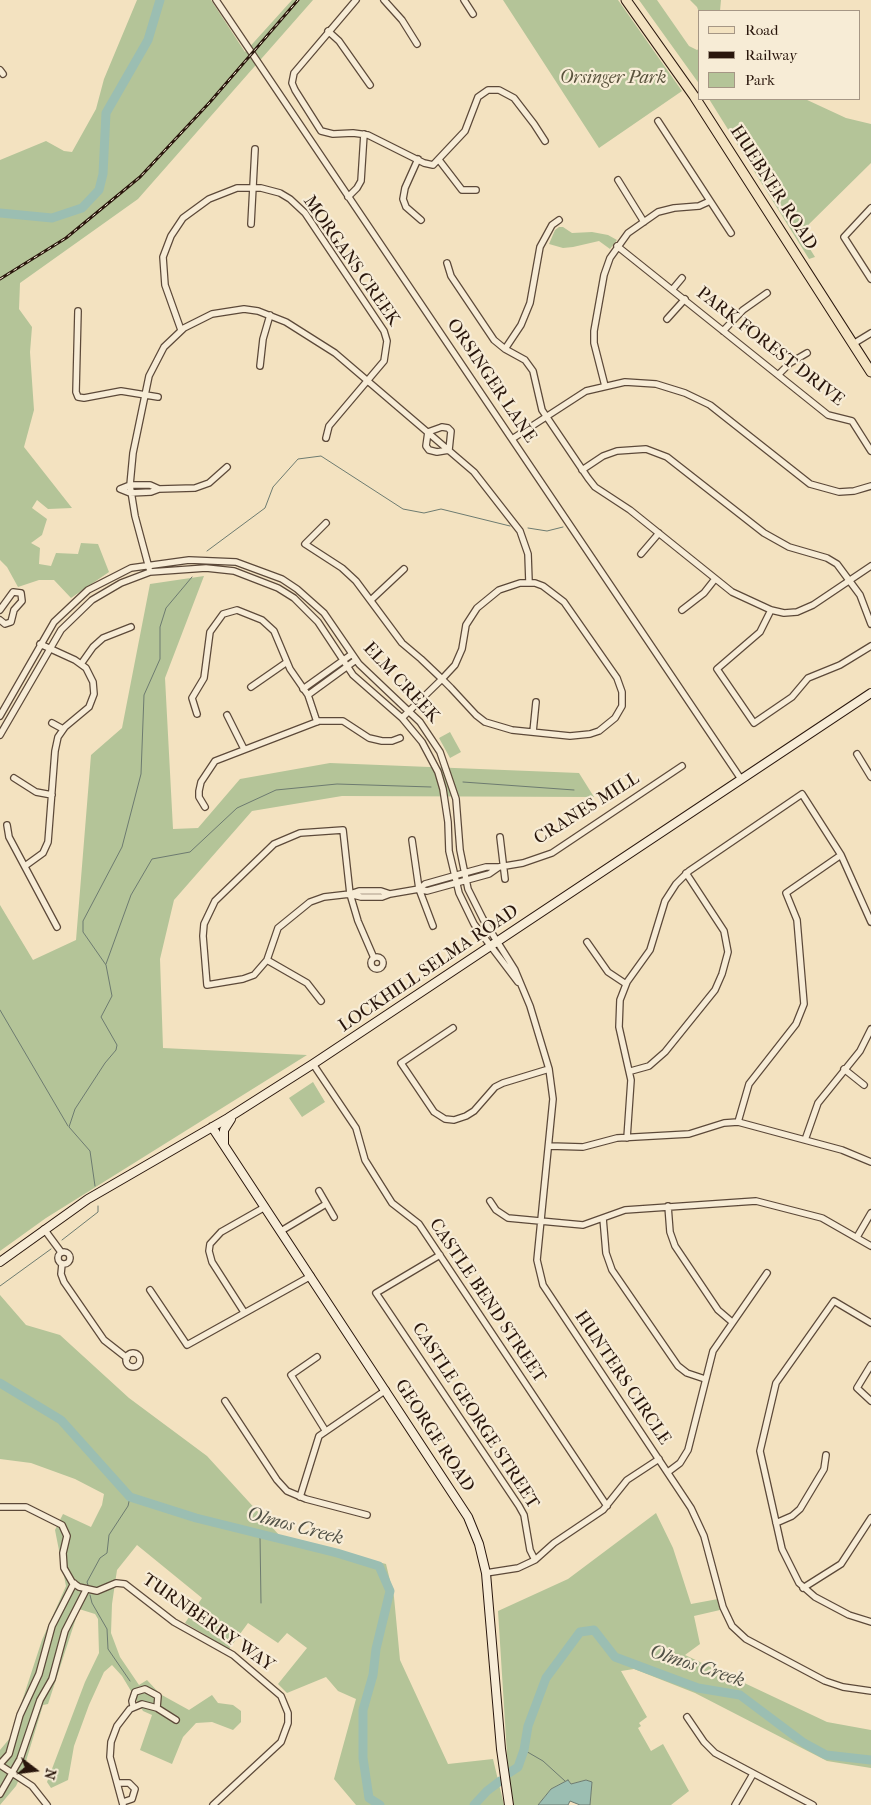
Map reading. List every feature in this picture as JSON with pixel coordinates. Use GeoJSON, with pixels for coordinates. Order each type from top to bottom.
{"type":"FeatureCollection","features":[{"type":"Feature","properties":{"kind":"main road","name":"HUEBNER ROAD"},"geometry":{"type":"LineString","coordinates":[[626,0],[694,96],[871,372]]}},
{"type":"Feature","properties":{"kind":"main road","name":"LOCKHILL SELMA ROAD"},"geometry":{"type":"LineString","coordinates":[[0,1262],[44,1228],[88,1199],[191,1140],[313,1064],[871,693]]}},
{"type":"Feature","properties":{"kind":"main road"},"geometry":{"type":"LineString","coordinates":[[224,1146],[224,1127],[240,1110]]}},
{"type":"Feature","properties":{"kind":"main road","name":"GEORGE ROAD"},"geometry":{"type":"LineString","coordinates":[[212,1127],[468,1517],[484,1559],[486,1573],[501,1749],[509,1805]]}},
{"type":"Feature","properties":{"kind":"main road"},"geometry":{"type":"LineString","coordinates":[[191,1140],[214,1136],[224,1146]]}},
{"type":"Feature","properties":{"kind":"street","name":"ORSINGER LANE"},"geometry":{"type":"LineString","coordinates":[[216,0],[741,778]]}},
{"type":"Feature","properties":{"kind":"street"},"geometry":{"type":"LineString","coordinates":[[356,0],[294,73],[293,85],[310,117],[324,133],[364,134],[376,137],[430,165],[439,160],[465,132],[475,102],[488,90],[504,91],[514,98],[534,124],[544,142]]}},
{"type":"Feature","properties":{"kind":"street"},"geometry":{"type":"LineString","coordinates":[[384,0],[402,20],[417,44]]}},
{"type":"Feature","properties":{"kind":"street"},"geometry":{"type":"LineString","coordinates":[[464,0],[473,14]]}},
{"type":"Feature","properties":{"kind":"street"},"geometry":{"type":"LineString","coordinates":[[328,31],[342,45],[370,85]]}},
{"type":"Feature","properties":{"kind":"street"},"geometry":{"type":"LineString","coordinates":[[658,121],[730,233]]}},
{"type":"Feature","properties":{"kind":"street"},"geometry":{"type":"LineString","coordinates":[[348,197],[357,188],[361,180],[364,134]]}},
{"type":"Feature","properties":{"kind":"street"},"geometry":{"type":"LineString","coordinates":[[251,224],[255,149]]}},
{"type":"Feature","properties":{"kind":"street"},"geometry":{"type":"LineString","coordinates":[[418,159],[405,188],[403,199],[406,207],[421,220]]}},
{"type":"Feature","properties":{"kind":"street"},"geometry":{"type":"LineString","coordinates":[[439,160],[462,190],[476,190]]}},
{"type":"Feature","properties":{"kind":"street"},"geometry":{"type":"LineString","coordinates":[[618,180],[644,222]]}},
{"type":"Feature","properties":{"kind":"street","name":"MORGANS CREEK"},"geometry":{"type":"LineString","coordinates":[[181,330],[167,292],[163,257],[171,236],[183,218],[209,199],[237,188],[253,187],[280,193],[300,208],[384,331],[388,341],[386,354],[379,368],[330,426],[326,438]]}},
{"type":"Feature","properties":{"kind":"street"},"geometry":{"type":"LineString","coordinates":[[605,386],[594,343],[594,331],[606,267],[628,233],[644,222],[666,209],[699,206],[710,201]]}},
{"type":"Feature","properties":{"kind":"street"},"geometry":{"type":"LineString","coordinates":[[871,208],[844,237],[871,279]]}},
{"type":"Feature","properties":{"kind":"street"},"geometry":{"type":"LineString","coordinates":[[505,349],[521,325],[530,304],[540,247],[552,225],[559,220]]}},
{"type":"Feature","properties":{"kind":"street","name":"PARK FOREST DRIVE"},"geometry":{"type":"LineString","coordinates":[[618,246],[828,415],[852,421],[871,451]]}},
{"type":"Feature","properties":{"kind":"street"},"geometry":{"type":"LineString","coordinates":[[447,263],[451,276],[494,340],[505,349],[520,356],[533,371],[540,401],[546,415],[582,470],[596,486],[659,533],[715,580],[746,600],[771,610],[788,613],[806,609],[871,566]]}},
{"type":"Feature","properties":{"kind":"street","name":"PARK FOREST DRIVE"},"geometry":{"type":"LineString","coordinates":[[672,290],[682,278]]}},
{"type":"Feature","properties":{"kind":"street"},"geometry":{"type":"LineString","coordinates":[[723,331],[743,310],[767,293]]}},
{"type":"Feature","properties":{"kind":"street"},"geometry":{"type":"LineString","coordinates":[[667,319],[685,299]]}},
{"type":"Feature","properties":{"kind":"street"},"geometry":{"type":"LineString","coordinates":[[150,572],[130,493],[133,453],[149,376],[158,356],[181,330],[212,314],[232,310],[251,310],[270,315],[301,329],[335,353],[474,472],[520,531],[528,554],[529,582]]}},
{"type":"Feature","properties":{"kind":"street"},"geometry":{"type":"LineString","coordinates":[[78,311],[76,392],[78,397],[84,398],[121,391],[158,397]]}},
{"type":"Feature","properties":{"kind":"street"},"geometry":{"type":"LineString","coordinates":[[260,366],[262,339],[270,315]]}},
{"type":"Feature","properties":{"kind":"street"},"geometry":{"type":"LineString","coordinates":[[853,344],[871,333]]}},
{"type":"Feature","properties":{"kind":"street"},"geometry":{"type":"LineString","coordinates":[[778,376],[790,363],[807,353]]}},
{"type":"Feature","properties":{"kind":"street"},"geometry":{"type":"LineString","coordinates":[[512,439],[546,415],[586,391],[632,382],[672,388],[710,405],[810,484],[839,492],[854,491],[871,486]]}},
{"type":"Feature","properties":{"kind":"street"},"geometry":{"type":"LineString","coordinates":[[428,432],[442,427],[448,428],[451,431],[449,450]]}},
{"type":"Feature","properties":{"kind":"street"},"geometry":{"type":"LineString","coordinates":[[428,432],[426,446],[429,450],[437,452],[449,450]]}},
{"type":"Feature","properties":{"kind":"street"},"geometry":{"type":"LineString","coordinates":[[582,470],[603,456],[617,451],[646,449],[655,452],[679,465],[764,533],[790,547],[832,561],[841,567],[860,595],[871,624]]}},
{"type":"Feature","properties":{"kind":"street"},"geometry":{"type":"LineString","coordinates":[[160,489],[150,485],[130,485],[120,489],[130,493],[200,486],[218,477],[227,467]]}},
{"type":"Feature","properties":{"kind":"street"},"geometry":{"type":"LineString","coordinates":[[326,523],[305,544],[342,568],[372,599],[398,639],[442,679],[485,722],[502,728],[533,732],[570,736],[590,734],[608,725],[615,718],[622,706],[622,692],[617,678],[570,609],[543,586],[529,582],[513,584],[499,590],[477,608],[466,625],[458,660],[442,679],[402,718]]}},
{"type":"Feature","properties":{"kind":"street"},"geometry":{"type":"LineString","coordinates":[[641,554],[659,533]]}},
{"type":"Feature","properties":{"kind":"street","name":"ELM CREEK"},"geometry":{"type":"LineString","coordinates":[[0,716],[54,622],[88,590],[118,573],[148,564],[182,560],[222,560],[265,572],[297,589],[324,613],[356,660],[377,683],[408,711],[431,737],[447,768],[456,799],[466,881],[478,910],[497,941]]}},
{"type":"Feature","properties":{"kind":"street","name":"ELM CREEK"},"geometry":{"type":"LineString","coordinates":[[0,735],[61,630],[92,600],[121,583],[150,572],[192,568],[221,569],[246,575],[278,588],[294,598],[318,622],[347,667],[368,689],[402,718],[422,742],[443,788],[455,884],[469,916],[489,946]]}},
{"type":"Feature","properties":{"kind":"street"},"geometry":{"type":"LineString","coordinates":[[372,599],[404,569]]}},
{"type":"Feature","properties":{"kind":"street"},"geometry":{"type":"LineString","coordinates":[[682,610],[704,593],[715,580]]}},
{"type":"Feature","properties":{"kind":"street"},"geometry":{"type":"LineString","coordinates":[[0,620],[8,624],[11,622],[13,612],[22,600],[19,592],[13,592],[0,610],[13,612]]}},
{"type":"Feature","properties":{"kind":"street"},"geometry":{"type":"LineString","coordinates":[[197,714],[192,698],[204,678],[208,636],[223,614],[232,610],[246,612],[268,625],[279,638],[287,662],[308,695],[316,722]]}},
{"type":"Feature","properties":{"kind":"street"},"geometry":{"type":"LineString","coordinates":[[771,610],[760,632],[717,669],[754,723],[792,697],[808,678],[840,665],[871,646]]}},
{"type":"Feature","properties":{"kind":"street"},"geometry":{"type":"LineString","coordinates":[[81,664],[93,646],[103,638],[131,627]]}},
{"type":"Feature","properties":{"kind":"street"},"geometry":{"type":"LineString","coordinates":[[24,866],[43,853],[48,842],[56,747],[63,730],[86,710],[92,701],[93,682],[91,675],[81,664],[40,644]]}},
{"type":"Feature","properties":{"kind":"street"},"geometry":{"type":"LineString","coordinates":[[303,689],[352,654]]}},
{"type":"Feature","properties":{"kind":"street"},"geometry":{"type":"LineString","coordinates":[[308,695],[356,660]]}},
{"type":"Feature","properties":{"kind":"street"},"geometry":{"type":"LineString","coordinates":[[251,687],[287,662]]}},
{"type":"Feature","properties":{"kind":"street"},"geometry":{"type":"LineString","coordinates":[[533,732],[536,702]]}},
{"type":"Feature","properties":{"kind":"street"},"geometry":{"type":"LineString","coordinates":[[227,715],[244,749]]}},
{"type":"Feature","properties":{"kind":"street"},"geometry":{"type":"LineString","coordinates":[[205,807],[199,797],[199,792],[212,764],[219,758],[316,722],[334,719],[343,721],[369,738],[382,741],[392,741],[400,738]]}},
{"type":"Feature","properties":{"kind":"street"},"geometry":{"type":"LineString","coordinates":[[52,723],[63,730]]}},
{"type":"Feature","properties":{"kind":"street"},"geometry":{"type":"LineString","coordinates":[[857,754],[871,777]]}},
{"type":"Feature","properties":{"kind":"street","name":"CRANES MILL"},"geometry":{"type":"LineString","coordinates":[[419,889],[425,884],[486,867],[500,867],[522,863],[552,853],[682,766]]}},
{"type":"Feature","properties":{"kind":"street"},"geometry":{"type":"LineString","coordinates":[[14,778],[36,792],[52,795]]}},
{"type":"Feature","properties":{"kind":"street"},"geometry":{"type":"LineString","coordinates":[[627,1138],[632,1091],[631,1071],[618,1020],[620,1000],[626,984],[650,950],[662,910],[670,892],[686,874],[802,794],[841,855],[871,922]]}},
{"type":"Feature","properties":{"kind":"street"},"geometry":{"type":"LineString","coordinates":[[7,825],[9,837],[57,927]]}},
{"type":"Feature","properties":{"kind":"street"},"geometry":{"type":"LineString","coordinates":[[374,958],[358,922],[350,894],[343,830],[300,833],[280,840],[269,848],[221,894],[208,912],[203,930],[207,986],[244,979],[254,975],[267,960],[276,932],[298,910],[324,898],[350,894],[359,891],[381,891],[390,894],[419,889]]}},
{"type":"Feature","properties":{"kind":"street"},"geometry":{"type":"LineString","coordinates":[[500,837],[500,867],[505,879]]}},
{"type":"Feature","properties":{"kind":"street"},"geometry":{"type":"LineString","coordinates":[[412,840],[419,889],[433,926]]}},
{"type":"Feature","properties":{"kind":"street"},"geometry":{"type":"LineString","coordinates":[[738,1122],[749,1084],[796,1024],[804,1004],[797,920],[786,893],[841,855]]}},
{"type":"Feature","properties":{"kind":"street","name":"CRANES MILL"},"geometry":{"type":"LineString","coordinates":[[419,889],[426,891],[455,884],[489,874],[500,867]]}},
{"type":"Feature","properties":{"kind":"street"},"geometry":{"type":"LineString","coordinates":[[631,1071],[649,1066],[665,1052],[715,990],[722,974],[728,952],[724,931],[686,874]]}},
{"type":"Feature","properties":{"kind":"street","name":"HUNTERS CIRCLE"},"geometry":{"type":"LineString","coordinates":[[497,941],[530,1006],[548,1069],[553,1099],[537,1265],[543,1285],[659,1458],[701,1528],[723,1607],[736,1630],[746,1639],[832,1684],[871,1691]]}},
{"type":"Feature","properties":{"kind":"street"},"geometry":{"type":"LineString","coordinates":[[587,942],[608,972],[626,984]]}},
{"type":"Feature","properties":{"kind":"street","name":"HUNTERS CIRCLE"},"geometry":{"type":"LineString","coordinates":[[489,946],[521,985]]}},
{"type":"Feature","properties":{"kind":"street"},"geometry":{"type":"LineString","coordinates":[[267,960],[307,983],[321,1002]]}},
{"type":"Feature","properties":{"kind":"street"},"geometry":{"type":"LineString","coordinates":[[453,1028],[401,1063],[434,1112],[445,1119],[454,1120],[474,1111],[495,1087],[548,1069]]}},
{"type":"Feature","properties":{"kind":"street"},"geometry":{"type":"LineString","coordinates":[[805,1140],[818,1103],[864,1046],[871,1029]]}},
{"type":"Feature","properties":{"kind":"street","name":"CASTLE BEND STREET"},"geometry":{"type":"LineString","coordinates":[[313,1064],[356,1128],[370,1169],[392,1203],[419,1224],[607,1506]]}},
{"type":"Feature","properties":{"kind":"street"},"geometry":{"type":"LineString","coordinates":[[844,1070],[864,1085]]}},
{"type":"Feature","properties":{"kind":"street"},"geometry":{"type":"LineString","coordinates":[[549,1146],[578,1148],[609,1140],[689,1134],[724,1123],[738,1122],[842,1150],[871,1162]]}},
{"type":"Feature","properties":{"kind":"street"},"geometry":{"type":"LineString","coordinates":[[319,1191],[334,1217]]}},
{"type":"Feature","properties":{"kind":"street"},"geometry":{"type":"LineString","coordinates":[[490,1201],[496,1210],[508,1218],[583,1225],[625,1210],[756,1201],[766,1202],[822,1218],[871,1246]]}},
{"type":"Feature","properties":{"kind":"street"},"geometry":{"type":"LineString","coordinates":[[281,1231],[326,1204]]}},
{"type":"Feature","properties":{"kind":"street"},"geometry":{"type":"LineString","coordinates":[[668,1206],[670,1232],[676,1246],[718,1310],[732,1322]]}},
{"type":"Feature","properties":{"kind":"street"},"geometry":{"type":"LineString","coordinates":[[244,1312],[212,1262],[209,1251],[214,1238],[221,1232],[265,1207]]}},
{"type":"Feature","properties":{"kind":"street"},"geometry":{"type":"LineString","coordinates":[[857,1237],[871,1213]]}},
{"type":"Feature","properties":{"kind":"street"},"geometry":{"type":"LineString","coordinates":[[603,1218],[606,1252],[612,1270],[678,1366],[686,1373],[705,1379]]}},
{"type":"Feature","properties":{"kind":"street"},"geometry":{"type":"LineString","coordinates":[[44,1228],[61,1252],[68,1253],[70,1258],[68,1262],[62,1264]]}},
{"type":"Feature","properties":{"kind":"street"},"geometry":{"type":"LineString","coordinates":[[61,1252],[57,1258],[62,1264],[61,1274],[64,1282],[104,1340],[127,1358]]}},
{"type":"Feature","properties":{"kind":"street","name":"CASTLE GEORGE STREET"},"geometry":{"type":"LineString","coordinates":[[440,1255],[376,1293],[519,1506],[524,1515],[530,1550],[534,1560]]}},
{"type":"Feature","properties":{"kind":"street"},"geometry":{"type":"LineString","coordinates":[[668,1472],[680,1463],[688,1450],[713,1351],[767,1273]]}},
{"type":"Feature","properties":{"kind":"street"},"geometry":{"type":"LineString","coordinates":[[150,1290],[187,1345],[311,1276]]}},
{"type":"Feature","properties":{"kind":"street"},"geometry":{"type":"LineString","coordinates":[[871,1323],[834,1301],[783,1371],[774,1388],[760,1451],[776,1523],[786,1557],[803,1588],[815,1597],[849,1615],[871,1622]]}},
{"type":"Feature","properties":{"kind":"street"},"geometry":{"type":"LineString","coordinates":[[317,1356],[291,1375],[325,1430]]}},
{"type":"Feature","properties":{"kind":"street"},"geometry":{"type":"LineString","coordinates":[[871,1365],[857,1388],[871,1401]]}},
{"type":"Feature","properties":{"kind":"street"},"geometry":{"type":"LineString","coordinates":[[300,1497],[319,1436],[325,1430],[386,1390]]}},
{"type":"Feature","properties":{"kind":"street"},"geometry":{"type":"LineString","coordinates":[[225,1401],[282,1487],[300,1497],[367,1516]]}},
{"type":"Feature","properties":{"kind":"street"},"geometry":{"type":"LineString","coordinates":[[776,1523],[787,1519],[800,1509],[824,1468],[826,1455]]}},
{"type":"Feature","properties":{"kind":"street"},"geometry":{"type":"LineString","coordinates":[[486,1573],[518,1568],[534,1560],[554,1543],[607,1506],[627,1480],[659,1458]]}},
{"type":"Feature","properties":{"kind":"street"},"geometry":{"type":"LineString","coordinates":[[0,1507],[26,1507],[62,1525],[67,1536],[63,1553],[64,1568],[74,1583],[86,1590],[65,1631],[52,1679],[40,1700],[26,1745],[13,1773],[0,1794]]}},
{"type":"Feature","properties":{"kind":"street"},"geometry":{"type":"LineString","coordinates":[[803,1588],[841,1564],[871,1518]]}},
{"type":"Feature","properties":{"kind":"street"},"geometry":{"type":"LineString","coordinates":[[47,1805],[32,1786],[0,1764],[8,1754],[23,1708],[39,1674],[52,1626],[74,1583]]}},
{"type":"Feature","properties":{"kind":"street","name":"TURNBERRY WAY"},"geometry":{"type":"LineString","coordinates":[[86,1590],[97,1590],[116,1583],[125,1584],[174,1622],[233,1655],[282,1696],[288,1713],[288,1723],[281,1742],[213,1805]]}},
{"type":"Feature","properties":{"kind":"street"},"geometry":{"type":"LineString","coordinates":[[133,1706],[132,1700],[135,1692],[145,1689],[158,1696],[157,1708]]}},
{"type":"Feature","properties":{"kind":"street"},"geometry":{"type":"LineString","coordinates":[[118,1783],[130,1783],[135,1790],[132,1799],[123,1804],[110,1756],[111,1742],[117,1726],[133,1706],[142,1704],[157,1708],[176,1720]]}},
{"type":"Feature","properties":{"kind":"street"},"geometry":{"type":"LineString","coordinates":[[688,1717],[709,1748],[753,1774],[813,1805]]}},
{"type":"Feature","properties":{"kind":"street"},"geometry":{"type":"LineString","coordinates":[[735,1805],[753,1774]]}},
{"type":"Feature","properties":{"kind":"green space"},"geometry":{"type":"Polygon","coordinates":[[[137,0],[211,0],[245,52],[292,0],[313,0],[138,199],[20,283],[19,309],[32,327],[30,352],[34,410],[24,447],[72,508],[48,509],[37,500],[32,508],[47,519],[42,535],[31,543],[40,548],[39,564],[51,566],[56,553],[78,554],[81,543],[98,544],[109,572],[71,598],[54,580],[39,580],[18,587],[7,567],[0,560],[0,160],[46,141],[64,151],[72,152],[96,109],[104,79],[137,0]]]}},
{"type":"Feature","properties":{"kind":"green space","name":"Orsinger Park"},"geometry":{"type":"Polygon","coordinates":[[[503,0],[618,0],[682,91],[599,148],[503,0]]]}},
{"type":"Feature","properties":{"kind":"green space"},"geometry":{"type":"Polygon","coordinates":[[[639,0],[657,0],[689,46],[698,49],[698,82],[639,0]]]}},
{"type":"Feature","properties":{"kind":"green space"},"geometry":{"type":"Polygon","coordinates":[[[690,0],[721,0],[720,10],[698,10],[690,0]]]}},
{"type":"Feature","properties":{"kind":"green space"},"geometry":{"type":"Polygon","coordinates":[[[710,100],[807,100],[846,118],[871,124],[871,163],[800,233],[815,257],[809,259],[710,100]]]}},
{"type":"Feature","properties":{"kind":"green space"},"geometry":{"type":"Polygon","coordinates":[[[563,227],[572,233],[592,232],[608,235],[617,240],[610,249],[599,241],[563,248],[549,244],[555,230],[563,227]]]}},
{"type":"Feature","properties":{"kind":"green space"},"geometry":{"type":"Polygon","coordinates":[[[204,576],[165,678],[173,829],[198,828],[240,779],[330,763],[579,773],[594,797],[342,796],[252,811],[174,900],[160,959],[163,1048],[307,1055],[46,1218],[0,1251],[0,905],[33,960],[76,940],[91,755],[122,728],[150,584],[204,576]]]}},
{"type":"Feature","properties":{"kind":"green space"},"geometry":{"type":"Polygon","coordinates":[[[450,732],[461,752],[450,758],[439,738],[450,732]]]}},
{"type":"Feature","properties":{"kind":"green space"},"geometry":{"type":"Polygon","coordinates":[[[313,1082],[325,1102],[302,1117],[289,1098],[313,1082]]]}},
{"type":"Feature","properties":{"kind":"green space"},"geometry":{"type":"Polygon","coordinates":[[[0,1295],[26,1325],[60,1335],[129,1398],[207,1456],[280,1536],[386,1564],[394,1597],[400,1660],[448,1764],[493,1759],[504,1805],[356,1805],[334,1779],[356,1699],[338,1691],[326,1677],[287,1693],[278,1684],[307,1648],[287,1633],[278,1643],[248,1623],[229,1649],[185,1623],[202,1598],[137,1545],[117,1570],[112,1604],[111,1633],[120,1657],[139,1685],[147,1680],[160,1694],[189,1710],[212,1695],[218,1703],[233,1705],[241,1711],[241,1722],[233,1730],[212,1722],[196,1723],[183,1737],[172,1764],[140,1750],[152,1715],[143,1711],[122,1676],[112,1665],[104,1672],[89,1705],[74,1746],[68,1780],[51,1788],[47,1782],[85,1682],[99,1653],[98,1619],[95,1614],[79,1609],[48,1704],[43,1705],[23,1771],[16,1786],[0,1805],[0,1750],[10,1738],[42,1640],[66,1586],[55,1530],[63,1514],[91,1527],[102,1505],[104,1494],[75,1479],[31,1463],[0,1459],[0,1295]]]}},
{"type":"Feature","properties":{"kind":"green space"},"geometry":{"type":"Polygon","coordinates":[[[656,1513],[673,1548],[691,1604],[718,1599],[720,1610],[694,1616],[700,1644],[685,1655],[827,1722],[871,1730],[871,1768],[827,1761],[695,1693],[634,1669],[621,1671],[647,1717],[639,1723],[641,1726],[638,1728],[651,1751],[663,1744],[689,1791],[671,1805],[590,1805],[592,1782],[586,1780],[571,1784],[568,1780],[551,1789],[538,1805],[514,1805],[508,1770],[498,1611],[568,1579],[656,1513]]]}},
{"type":"Feature","properties":{"kind":"water"},"geometry":{"type":"Polygon","coordinates":[[[568,1780],[571,1784],[586,1780],[592,1782],[590,1805],[580,1805],[570,1801],[568,1805],[538,1805],[551,1789],[568,1780]]]}},
{"type":"Feature","properties":{"kind":"waterway"},"geometry":{"type":"LineString","coordinates":[[0,213],[52,218],[82,208],[99,190],[103,174],[106,113],[148,40],[160,0]]}},
{"type":"Feature","properties":{"kind":"waterway"},"geometry":{"type":"LineString","coordinates":[[207,551],[265,508],[273,487],[298,459],[321,456],[403,509],[424,513],[441,509],[510,526]]}},
{"type":"Feature","properties":{"kind":"waterway"},"geometry":{"type":"LineString","coordinates":[[528,528],[547,531],[563,527]]}},
{"type":"Feature","properties":{"kind":"waterway"},"geometry":{"type":"LineString","coordinates":[[95,1186],[90,1151],[69,1127],[75,1109],[105,1063],[116,1050],[117,1045],[101,1017],[112,996],[106,965],[83,932],[83,921],[122,847],[141,774],[144,695],[160,659],[160,627],[166,608],[192,577]]}},
{"type":"Feature","properties":{"kind":"waterway"},"geometry":{"type":"LineString","coordinates":[[463,782],[574,790]]}},
{"type":"Feature","properties":{"kind":"waterway"},"geometry":{"type":"LineString","coordinates":[[106,964],[131,895],[152,859],[190,852],[237,808],[276,790],[337,784],[431,787]]}},
{"type":"Feature","properties":{"kind":"waterway"},"geometry":{"type":"LineString","coordinates":[[0,1010],[68,1126]]}},
{"type":"Feature","properties":{"kind":"waterway"},"geometry":{"type":"LineString","coordinates":[[62,1240],[98,1212],[98,1206]]}},
{"type":"Feature","properties":{"kind":"waterway"},"geometry":{"type":"LineString","coordinates":[[0,1286],[51,1249]]}},
{"type":"Feature","properties":{"kind":"waterway","name":"Olmos Creek"},"geometry":{"type":"LineString","coordinates":[[0,1383],[61,1420],[130,1497],[196,1518],[337,1553],[379,1566],[390,1591],[376,1649],[373,1675],[363,1710],[363,1758],[369,1798],[380,1805]]}},
{"type":"Feature","properties":{"kind":"waterway"},"geometry":{"type":"LineString","coordinates":[[88,1585],[87,1582],[100,1558],[107,1553],[109,1535],[128,1506],[130,1497]]}},
{"type":"Feature","properties":{"kind":"waterway"},"geometry":{"type":"LineString","coordinates":[[260,1535],[261,1603]]}},
{"type":"Feature","properties":{"kind":"waterway"},"geometry":{"type":"LineString","coordinates":[[90,1595],[92,1603],[107,1629],[108,1649],[130,1681]]}},
{"type":"Feature","properties":{"kind":"waterway","name":"Olmos Creek"},"geometry":{"type":"LineString","coordinates":[[509,1773],[518,1767],[524,1750],[528,1726],[546,1678],[580,1632],[594,1630],[615,1657],[698,1688],[740,1695],[804,1743],[826,1755],[871,1760]]}},
{"type":"Feature","properties":{"kind":"waterway"},"geometry":{"type":"LineString","coordinates":[[524,1750],[543,1761],[565,1781]]}},
{"type":"Feature","properties":{"kind":"waterway","name":"Olmos Creek"},"geometry":{"type":"LineString","coordinates":[[474,1805],[500,1781]]}},
{"type":"Feature","properties":{"kind":"railway"},"geometry":{"type":"LineString","coordinates":[[0,279],[66,238],[140,177],[210,102],[298,0]]}}]}
